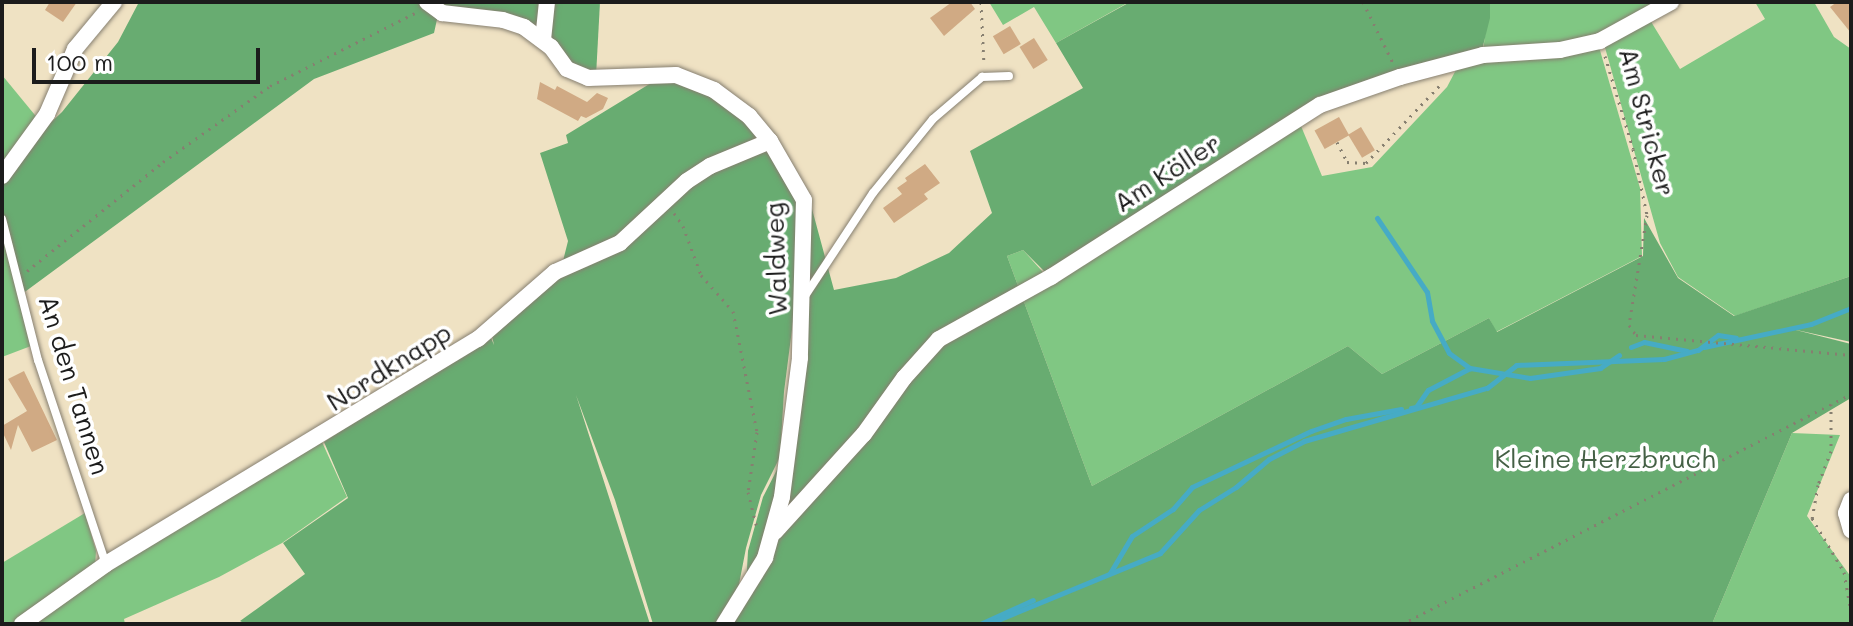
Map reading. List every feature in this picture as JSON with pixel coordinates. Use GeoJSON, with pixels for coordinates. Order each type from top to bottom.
{"type":"FeatureCollection","features":[{"type":"Feature","properties":{"kind":"street"},"geometry":{"type":"LineString","coordinates":[[2,176],[47,114],[75,49],[114,2]]}},
{"type":"Feature","properties":{"kind":"street"},"geometry":{"type":"LineString","coordinates":[[428,2],[442,13],[514,23],[543,40],[547,2]]}},
{"type":"Feature","properties":{"kind":"street","name":"Am Köller"},"geometry":{"type":"LineString","coordinates":[[766,532],[864,434],[904,378],[939,339],[1051,277],[1320,105],[1400,77],[1483,55],[1560,50],[1600,41],[1671,2]]}},
{"type":"Feature","properties":{"kind":"street","name":"Waldweg"},"geometry":{"type":"LineString","coordinates":[[543,40],[567,69],[588,78],[676,75],[714,90],[749,116],[770,141],[804,200],[804,298],[793,429],[753,580],[724,624]]}},
{"type":"Feature","properties":{"kind":"street","name":"Nordknapp"},"geometry":{"type":"LineString","coordinates":[[22,624],[106,564],[478,339],[555,272],[620,243],[710,166],[770,141]]}},
{"type":"Feature","properties":{"kind":"street"},"geometry":{"type":"LineString","coordinates":[[1851,500],[1846,513],[1851,530]]}},
{"type":"Feature","properties":{"kind":"lane"},"geometry":{"type":"LineString","coordinates":[[804,298],[831,260],[846,230],[903,154],[954,98],[982,77],[1009,76]]}},
{"type":"Feature","properties":{"kind":"lane","name":"An den Tannen"},"geometry":{"type":"LineString","coordinates":[[2,219],[38,360],[106,564]]}},
{"type":"Feature","properties":{"kind":"path"},"geometry":{"type":"LineString","coordinates":[[17,283],[29,268],[78,229],[270,86],[428,2]]}},
{"type":"Feature","properties":{"kind":"path"},"geometry":{"type":"LineString","coordinates":[[981,2],[984,17],[982,77]]}},
{"type":"Feature","properties":{"kind":"path"},"geometry":{"type":"LineString","coordinates":[[1363,2],[1400,77]]}},
{"type":"Feature","properties":{"kind":"path","name":"Am Stricker"},"geometry":{"type":"LineString","coordinates":[[1600,41],[1633,149],[1647,215],[1629,325],[1636,335],[1799,353],[1851,355]]}},
{"type":"Feature","properties":{"kind":"path"},"geometry":{"type":"LineString","coordinates":[[1337,142],[1347,162],[1366,163],[1437,90],[1454,62]]}},
{"type":"Feature","properties":{"kind":"path"},"geometry":{"type":"LineString","coordinates":[[666,202],[683,226],[701,275],[733,311],[757,432],[748,492],[766,532]]}},
{"type":"Feature","properties":{"kind":"path"},"geometry":{"type":"LineString","coordinates":[[1402,624],[1851,394]]}},
{"type":"Feature","properties":{"kind":"path"},"geometry":{"type":"LineString","coordinates":[[1831,404],[1831,451],[1818,485],[1812,518],[1844,572],[1851,610]]}},
{"type":"Feature","properties":{"kind":"green space"},"geometry":{"type":"Polygon","coordinates":[[[139,2],[422,2],[438,15],[434,33],[314,79],[22,294],[2,207],[2,184],[27,145],[62,112],[118,42],[139,2]]]}},
{"type":"Feature","properties":{"kind":"green space"},"geometry":{"type":"Polygon","coordinates":[[[433,2],[544,2],[540,29],[458,13],[433,2]]]}},
{"type":"Feature","properties":{"kind":"green space"},"geometry":{"type":"Polygon","coordinates":[[[549,2],[600,2],[596,76],[562,61],[547,28],[549,2]]]}},
{"type":"Feature","properties":{"kind":"green space"},"geometry":{"type":"Polygon","coordinates":[[[989,2],[1129,2],[1056,43],[1034,7],[1003,25],[989,2]]]}},
{"type":"Feature","properties":{"kind":"green space","name":"Kleine Herzbruch"},"geometry":{"type":"Polygon","coordinates":[[[1130,2],[1490,2],[1490,18],[1482,50],[1318,101],[1047,274],[1023,250],[1007,256],[1092,486],[1348,346],[1382,374],[1489,318],[1497,332],[1643,256],[1644,218],[1678,278],[1734,316],[1851,276],[1851,342],[1792,329],[1851,344],[1851,398],[1792,433],[1712,624],[732,624],[745,605],[748,551],[763,497],[783,458],[799,298],[796,298],[784,392],[780,457],[761,495],[736,600],[719,624],[653,624],[615,500],[576,395],[650,624],[246,624],[240,621],[305,574],[283,543],[348,498],[324,442],[489,333],[494,345],[491,332],[563,261],[568,241],[540,153],[568,143],[566,135],[656,80],[674,80],[713,93],[747,120],[809,198],[834,290],[896,278],[949,253],[992,213],[970,151],[1083,88],[1056,43],[1130,2]]]}},
{"type":"Feature","properties":{"kind":"green space"},"geometry":{"type":"Polygon","coordinates":[[[1490,2],[1665,2],[1598,39],[1483,50],[1490,2]]]}},
{"type":"Feature","properties":{"kind":"green space"},"geometry":{"type":"Polygon","coordinates":[[[1755,2],[1814,2],[1834,37],[1851,49],[1851,276],[1735,316],[1678,277],[1660,243],[1604,44],[1650,20],[1680,69],[1765,19],[1755,2]]]}},
{"type":"Feature","properties":{"kind":"green space"},"geometry":{"type":"Polygon","coordinates":[[[1599,47],[1640,188],[1642,256],[1496,332],[1489,318],[1382,374],[1348,346],[1092,486],[1007,256],[1023,250],[1051,281],[1298,119],[1322,176],[1372,167],[1447,87],[1458,66],[1599,47]]]}},
{"type":"Feature","properties":{"kind":"green space"},"geometry":{"type":"Polygon","coordinates":[[[2,75],[39,120],[2,172],[2,75]]]}},
{"type":"Feature","properties":{"kind":"green space"},"geometry":{"type":"Polygon","coordinates":[[[2,230],[31,346],[2,357],[2,230]]]}},
{"type":"Feature","properties":{"kind":"green space"},"geometry":{"type":"Polygon","coordinates":[[[1792,433],[1840,435],[1807,516],[1851,577],[1851,624],[1712,624],[1792,433]]]}},
{"type":"Feature","properties":{"kind":"green space"},"geometry":{"type":"Polygon","coordinates":[[[322,442],[347,497],[282,543],[219,577],[124,619],[125,624],[29,624],[111,566],[322,442]]]}},
{"type":"Feature","properties":{"kind":"green space"},"geometry":{"type":"Polygon","coordinates":[[[85,513],[96,551],[95,567],[17,624],[2,624],[2,563],[85,513]]]}},
{"type":"Feature","properties":{"kind":"building"},"geometry":{"type":"Polygon","coordinates":[[[50,2],[77,2],[63,22],[45,10],[50,2]]]}},
{"type":"Feature","properties":{"kind":"building"},"geometry":{"type":"Polygon","coordinates":[[[952,2],[970,2],[975,9],[944,36],[930,18],[952,2]]]}},
{"type":"Feature","properties":{"kind":"building"},"geometry":{"type":"Polygon","coordinates":[[[1837,2],[1851,2],[1851,33],[1830,7],[1837,2]]]}},
{"type":"Feature","properties":{"kind":"building"},"geometry":{"type":"Polygon","coordinates":[[[1010,26],[1021,44],[1004,54],[993,36],[1010,26]]]}},
{"type":"Feature","properties":{"kind":"building"},"geometry":{"type":"Polygon","coordinates":[[[1034,38],[1048,60],[1033,69],[1020,47],[1034,38]]]}},
{"type":"Feature","properties":{"kind":"building"},"geometry":{"type":"Polygon","coordinates":[[[540,82],[555,90],[557,86],[587,102],[597,93],[608,98],[603,109],[586,118],[581,116],[578,121],[537,99],[540,82]]]}},
{"type":"Feature","properties":{"kind":"building"},"geometry":{"type":"Polygon","coordinates":[[[1339,117],[1349,135],[1325,149],[1315,131],[1339,117]]]}},
{"type":"Feature","properties":{"kind":"building"},"geometry":{"type":"Polygon","coordinates":[[[1361,127],[1375,150],[1362,158],[1348,135],[1361,127]]]}},
{"type":"Feature","properties":{"kind":"building"},"geometry":{"type":"Polygon","coordinates":[[[925,164],[940,183],[924,194],[928,199],[894,223],[883,208],[902,194],[897,188],[907,181],[905,178],[925,164]]]}},
{"type":"Feature","properties":{"kind":"building"},"geometry":{"type":"Polygon","coordinates":[[[24,371],[57,440],[32,452],[18,425],[11,450],[2,431],[2,426],[27,411],[8,379],[24,371]]]}},
{"type":"Feature","properties":{"kind":"waterway"},"geometry":{"type":"LineString","coordinates":[[1377,218],[1427,292],[1432,321],[1449,353],[1470,368]]}},
{"type":"Feature","properties":{"kind":"waterway"},"geometry":{"type":"LineString","coordinates":[[1704,347],[1811,324],[1851,308]]}},
{"type":"Feature","properties":{"kind":"waterway"},"geometry":{"type":"LineString","coordinates":[[988,624],[1160,553],[1199,510],[1236,487],[1269,459],[1304,441],[1487,388],[1516,365],[1664,359],[1698,350],[1718,335],[1736,338]]}},
{"type":"Feature","properties":{"kind":"waterway"},"geometry":{"type":"LineString","coordinates":[[1631,347],[1644,342],[1687,351]]}},
{"type":"Feature","properties":{"kind":"waterway"},"geometry":{"type":"LineString","coordinates":[[1411,408],[1416,407],[1428,390],[1470,368],[1530,378],[1600,368],[1619,355]]}},
{"type":"Feature","properties":{"kind":"waterway"},"geometry":{"type":"LineString","coordinates":[[1110,573],[1132,536],[1173,509],[1192,487],[1311,431],[1346,419],[1401,409]]}},
{"type":"Feature","properties":{"kind":"waterway"},"geometry":{"type":"LineString","coordinates":[[980,624],[1033,600]]}}]}
